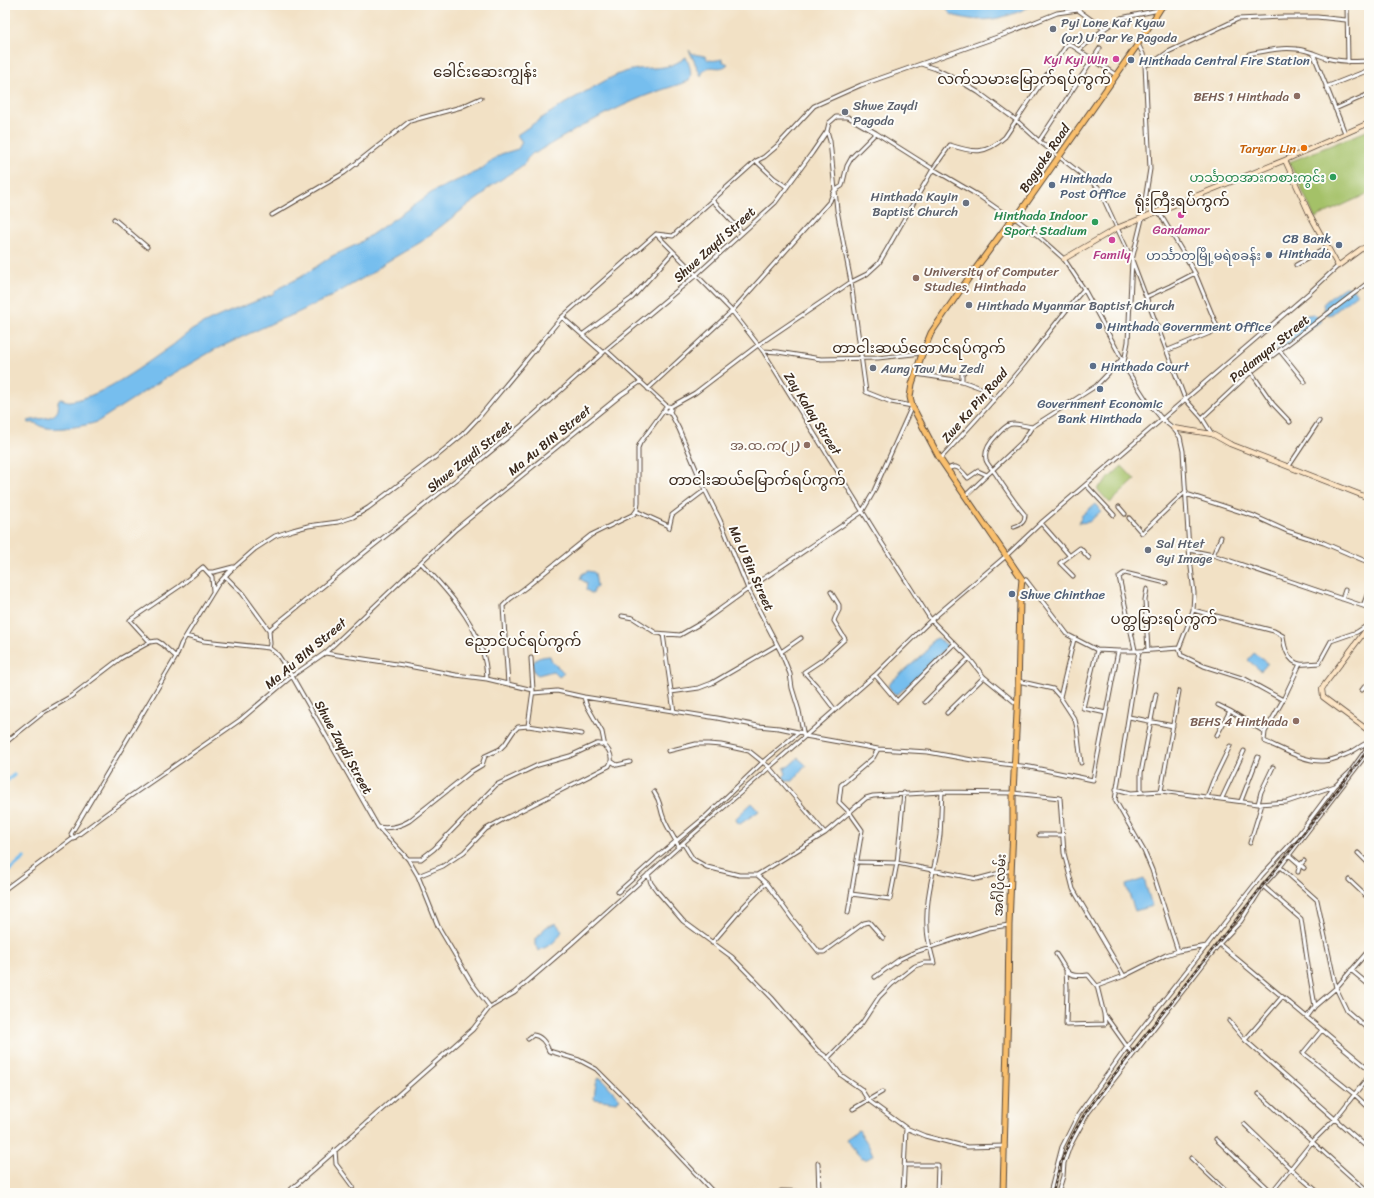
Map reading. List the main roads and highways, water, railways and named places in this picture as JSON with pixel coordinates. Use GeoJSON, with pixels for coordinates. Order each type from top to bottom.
{"type":"FeatureCollection","features":[{"type":"Feature","properties":{"kind":"main road","name":"Bogyoke Road"},"geometry":{"type":"LineString","coordinates":[[1022,579],[940,459],[912,406],[910,397],[922,352],[931,333],[968,279],[1060,156],[1138,44],[1159,10],[1165,5]]}},
{"type":"Feature","properties":{"kind":"main road"},"geometry":{"type":"LineString","coordinates":[[1365,5],[1369,8]]}},
{"type":"Feature","properties":{"kind":"main road","name":"အင်္ဂါပိုလမ်း"},"geometry":{"type":"LineString","coordinates":[[1004,1193],[1009,925],[1020,600],[1022,579]]}},
{"type":"Feature","properties":{"kind":"water"},"geometry":{"type":"Polygon","coordinates":[[[950,5],[1033,5],[1007,16],[979,20],[952,15],[947,9],[950,5]]]}},
{"type":"Feature","properties":{"kind":"water"},"geometry":{"type":"Polygon","coordinates":[[[689,50],[694,54],[702,55],[709,60],[722,59],[722,61],[728,64],[721,68],[707,68],[701,76],[689,50]]]}},
{"type":"Feature","properties":{"kind":"water"},"geometry":{"type":"Polygon","coordinates":[[[686,57],[691,72],[689,81],[622,106],[576,129],[536,153],[533,153],[519,168],[486,190],[483,195],[421,242],[330,297],[214,350],[164,379],[97,422],[62,428],[48,428],[35,423],[28,423],[28,421],[49,417],[57,412],[58,402],[60,399],[70,401],[84,398],[110,386],[150,361],[192,330],[221,315],[273,294],[279,288],[301,277],[332,256],[358,244],[434,191],[480,170],[501,154],[518,149],[522,142],[517,135],[582,93],[621,73],[633,70],[663,67],[678,62],[686,57]]]}},
{"type":"Feature","properties":{"kind":"water"},"geometry":{"type":"Polygon","coordinates":[[[1345,287],[1349,287],[1357,294],[1332,314],[1329,315],[1325,313],[1323,304],[1345,287]]]}},
{"type":"Feature","properties":{"kind":"water"},"geometry":{"type":"Polygon","coordinates":[[[1314,314],[1322,321],[1284,349],[1278,351],[1276,342],[1281,336],[1307,315],[1314,314]]]}},
{"type":"Feature","properties":{"kind":"water"},"geometry":{"type":"Polygon","coordinates":[[[1095,504],[1101,511],[1089,522],[1079,523],[1082,515],[1095,504]]]}},
{"type":"Feature","properties":{"kind":"water"},"geometry":{"type":"Polygon","coordinates":[[[588,571],[595,573],[597,586],[593,594],[586,590],[587,583],[580,579],[582,574],[588,571]]]}},
{"type":"Feature","properties":{"kind":"water"},"geometry":{"type":"Polygon","coordinates":[[[938,638],[948,646],[922,673],[898,694],[893,693],[888,685],[926,652],[933,640],[938,638]]]}},
{"type":"Feature","properties":{"kind":"water"},"geometry":{"type":"Polygon","coordinates":[[[1254,653],[1268,663],[1261,671],[1248,660],[1254,653]]]}},
{"type":"Feature","properties":{"kind":"water"},"geometry":{"type":"Polygon","coordinates":[[[550,656],[554,663],[564,673],[559,677],[553,671],[538,675],[534,672],[534,661],[542,657],[550,656]]]}},
{"type":"Feature","properties":{"kind":"water"},"geometry":{"type":"Polygon","coordinates":[[[798,758],[806,765],[793,781],[786,781],[783,777],[786,774],[784,768],[789,766],[798,758]]]}},
{"type":"Feature","properties":{"kind":"water"},"geometry":{"type":"Polygon","coordinates":[[[752,803],[759,811],[740,824],[737,822],[736,818],[752,803]]]}},
{"type":"Feature","properties":{"kind":"water"},"geometry":{"type":"Polygon","coordinates":[[[1144,879],[1152,906],[1135,911],[1126,885],[1144,879]]]}},
{"type":"Feature","properties":{"kind":"water"},"geometry":{"type":"Polygon","coordinates":[[[556,923],[562,931],[561,933],[556,940],[539,951],[535,945],[535,939],[546,927],[556,923]]]}},
{"type":"Feature","properties":{"kind":"water"},"geometry":{"type":"Polygon","coordinates":[[[599,1078],[602,1079],[620,1099],[616,1102],[594,1099],[596,1085],[599,1078]]]}},
{"type":"Feature","properties":{"kind":"water"},"geometry":{"type":"Polygon","coordinates":[[[859,1130],[873,1155],[864,1159],[857,1156],[846,1139],[859,1130]]]}},
{"type":"Feature","properties":{"kind":"waterway"},"geometry":{"type":"LineString","coordinates":[[5,782],[14,775]]}},
{"type":"Feature","properties":{"kind":"waterway"},"geometry":{"type":"LineString","coordinates":[[5,874],[24,858]]}},
{"type":"Feature","properties":{"kind":"railway"},"geometry":{"type":"LineString","coordinates":[[1053,1193],[1065,1152],[1084,1115],[1369,748]]}},
{"type":"Feature","properties":{"kind":"place","name":"Pyi Lone Kat Kyaw (or) U Par Ye Pagoda"},"geometry":{"type":"Point","coordinates":[1053,29]}},
{"type":"Feature","properties":{"kind":"place","name":"Kyi Kyi Win"},"geometry":{"type":"Point","coordinates":[1116,59]}},
{"type":"Feature","properties":{"kind":"place","name":"Hinthada Central Fire Station"},"geometry":{"type":"Point","coordinates":[1131,60]}},
{"type":"Feature","properties":{"kind":"place","name":"BEHS 1 Hinthada"},"geometry":{"type":"Point","coordinates":[1297,96]}},
{"type":"Feature","properties":{"kind":"place","name":"Shwe Zaydi Pagoda"},"geometry":{"type":"Point","coordinates":[845,112]}},
{"type":"Feature","properties":{"kind":"place","name":"Taryar Lin"},"geometry":{"type":"Point","coordinates":[1304,148]}},
{"type":"Feature","properties":{"kind":"place","name":"ဟင်္သာတအားကစားကွင်း"},"geometry":{"type":"Point","coordinates":[1333,177]}},
{"type":"Feature","properties":{"kind":"place","name":"Hinthada Post Office"},"geometry":{"type":"Point","coordinates":[1052,185]}},
{"type":"Feature","properties":{"kind":"place","name":"Hinthada Kayin Baptist Church"},"geometry":{"type":"Point","coordinates":[966,203]}},
{"type":"Feature","properties":{"kind":"place","name":"Gandamar"},"geometry":{"type":"Point","coordinates":[1181,215]}},
{"type":"Feature","properties":{"kind":"place","name":"Hinthada Indoor Sport Stadium"},"geometry":{"type":"Point","coordinates":[1095,222]}},
{"type":"Feature","properties":{"kind":"place","name":"Family"},"geometry":{"type":"Point","coordinates":[1112,240]}},
{"type":"Feature","properties":{"kind":"place","name":"CB Bank Hinthada"},"geometry":{"type":"Point","coordinates":[1339,245]}},
{"type":"Feature","properties":{"kind":"place","name":"ဟင်္သာတမြို့မရဲစခန်း"},"geometry":{"type":"Point","coordinates":[1269,255]}},
{"type":"Feature","properties":{"kind":"place","name":"University of Computer Studies, Hinthada"},"geometry":{"type":"Point","coordinates":[916,278]}},
{"type":"Feature","properties":{"kind":"place","name":"Hinthada Myanmar Baptist Church"},"geometry":{"type":"Point","coordinates":[969,305]}},
{"type":"Feature","properties":{"kind":"place","name":"Hinthada Government Office"},"geometry":{"type":"Point","coordinates":[1099,326]}},
{"type":"Feature","properties":{"kind":"place","name":"Hinthada Court"},"geometry":{"type":"Point","coordinates":[1093,366]}},
{"type":"Feature","properties":{"kind":"place","name":"Aung Taw Mu Zedi"},"geometry":{"type":"Point","coordinates":[873,368]}},
{"type":"Feature","properties":{"kind":"place","name":"Government Economic Bank Hinthada"},"geometry":{"type":"Point","coordinates":[1100,389]}},
{"type":"Feature","properties":{"kind":"place","name":"အ.ထ.က(၂)"},"geometry":{"type":"Point","coordinates":[807,445]}},
{"type":"Feature","properties":{"kind":"place","name":"Sal Htet Gyi Image"},"geometry":{"type":"Point","coordinates":[1148,550]}},
{"type":"Feature","properties":{"kind":"place","name":"Shwe Chinthae"},"geometry":{"type":"Point","coordinates":[1012,594]}},
{"type":"Feature","properties":{"kind":"place","name":"BEHS 4 Hinthada"},"geometry":{"type":"Point","coordinates":[1296,721]}},
{"type":"Feature","properties":{"kind":"district","name":"ခေါင်းဆေးကျွန်း"},"geometry":{"type":"Point","coordinates":[485,72]}},
{"type":"Feature","properties":{"kind":"district","name":"လက်သမားမြောက်ရပ်ကွက်"},"geometry":{"type":"Point","coordinates":[1024,79]}},
{"type":"Feature","properties":{"kind":"district","name":"ရုံးကြီးရပ်ကွက်"},"geometry":{"type":"Point","coordinates":[1182,201]}},
{"type":"Feature","properties":{"kind":"district","name":"တာငါးဆယ်တောင်ရပ်ကွက်"},"geometry":{"type":"Point","coordinates":[919,348]}},
{"type":"Feature","properties":{"kind":"district","name":"တာငါးဆယ်မြောက်ရပ်ကွက်"},"geometry":{"type":"Point","coordinates":[757,480]}},
{"type":"Feature","properties":{"kind":"district","name":"ပတ္တမြားရပ်ကွက်"},"geometry":{"type":"Point","coordinates":[1164,619]}},
{"type":"Feature","properties":{"kind":"district","name":"ညောင်ပင်ရပ်ကွက်"},"geometry":{"type":"Point","coordinates":[523,641]}}]}
